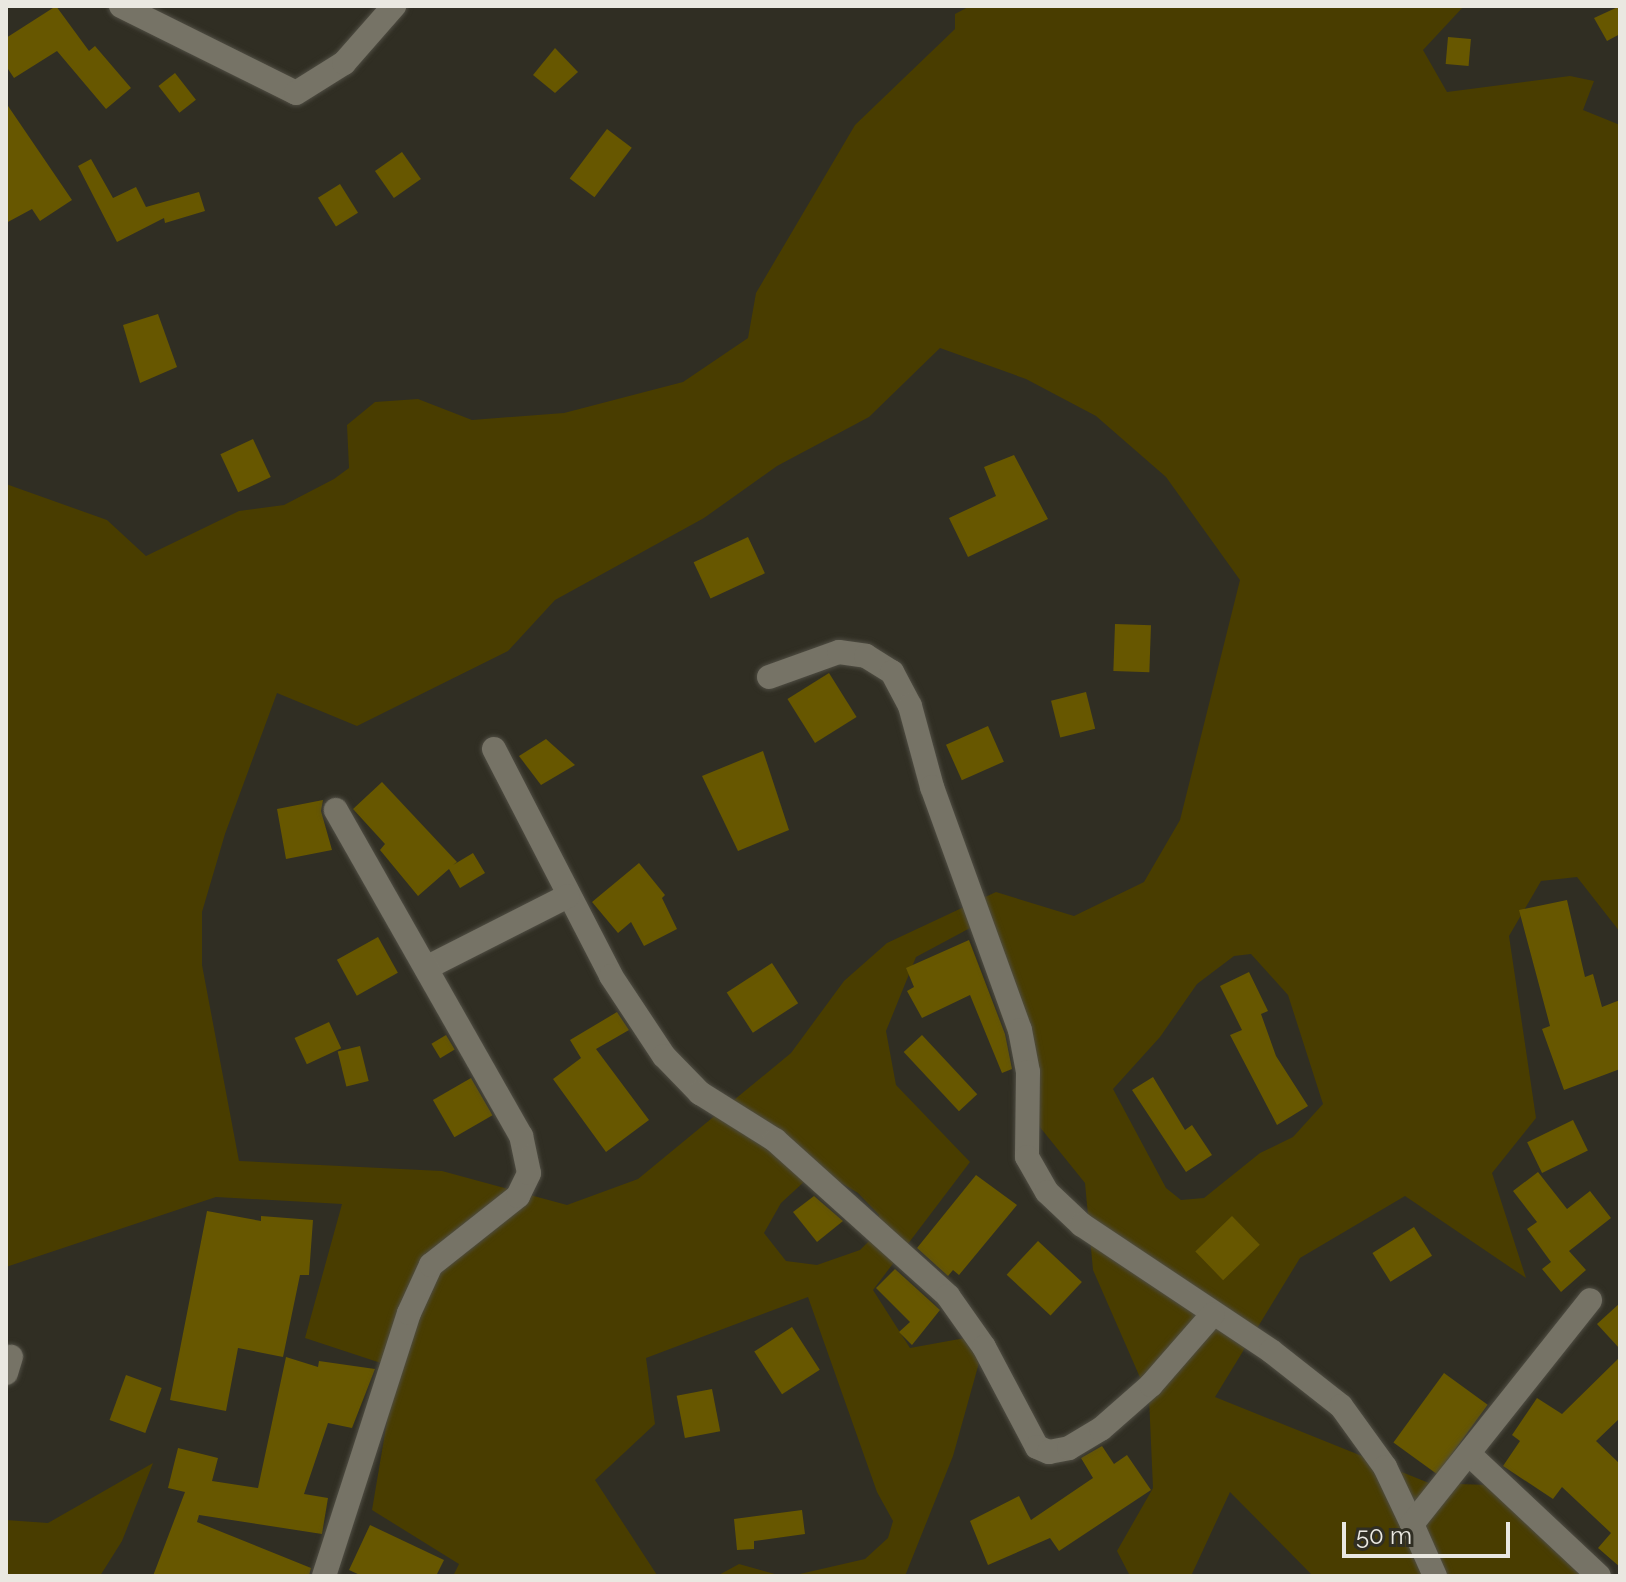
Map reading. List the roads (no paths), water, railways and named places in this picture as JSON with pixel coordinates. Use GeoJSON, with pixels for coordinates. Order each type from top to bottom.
{"type":"FeatureCollection","features":[{"type":"Feature","properties":{"kind":"street"},"geometry":{"type":"LineString","coordinates":[[121,6],[296,93],[344,63],[394,6]]}},
{"type":"Feature","properties":{"kind":"street"},"geometry":{"type":"LineString","coordinates":[[769,677],[839,652],[866,656],[892,672],[910,706],[932,787],[1020,1030],[1028,1072],[1027,1157],[1047,1192],[1082,1225],[1341,1406],[1385,1467],[1435,1576]]}},
{"type":"Feature","properties":{"kind":"street"},"geometry":{"type":"LineString","coordinates":[[494,749],[611,976],[664,1056],[700,1093],[775,1140],[948,1296],[984,1347],[1037,1447],[1049,1452],[1069,1448],[1101,1429],[1151,1385],[1213,1314]]}},
{"type":"Feature","properties":{"kind":"street"},"geometry":{"type":"LineString","coordinates":[[324,1576],[409,1313],[431,1265],[518,1196],[529,1173],[521,1136],[336,810]]}},
{"type":"Feature","properties":{"kind":"street"},"geometry":{"type":"LineString","coordinates":[[426,968],[568,896]]}},
{"type":"Feature","properties":{"kind":"street"},"geometry":{"type":"LineString","coordinates":[[1412,1524],[1590,1300]]}},
{"type":"Feature","properties":{"kind":"street"},"geometry":{"type":"LineString","coordinates":[[1469,1454],[1599,1576]]}}]}
